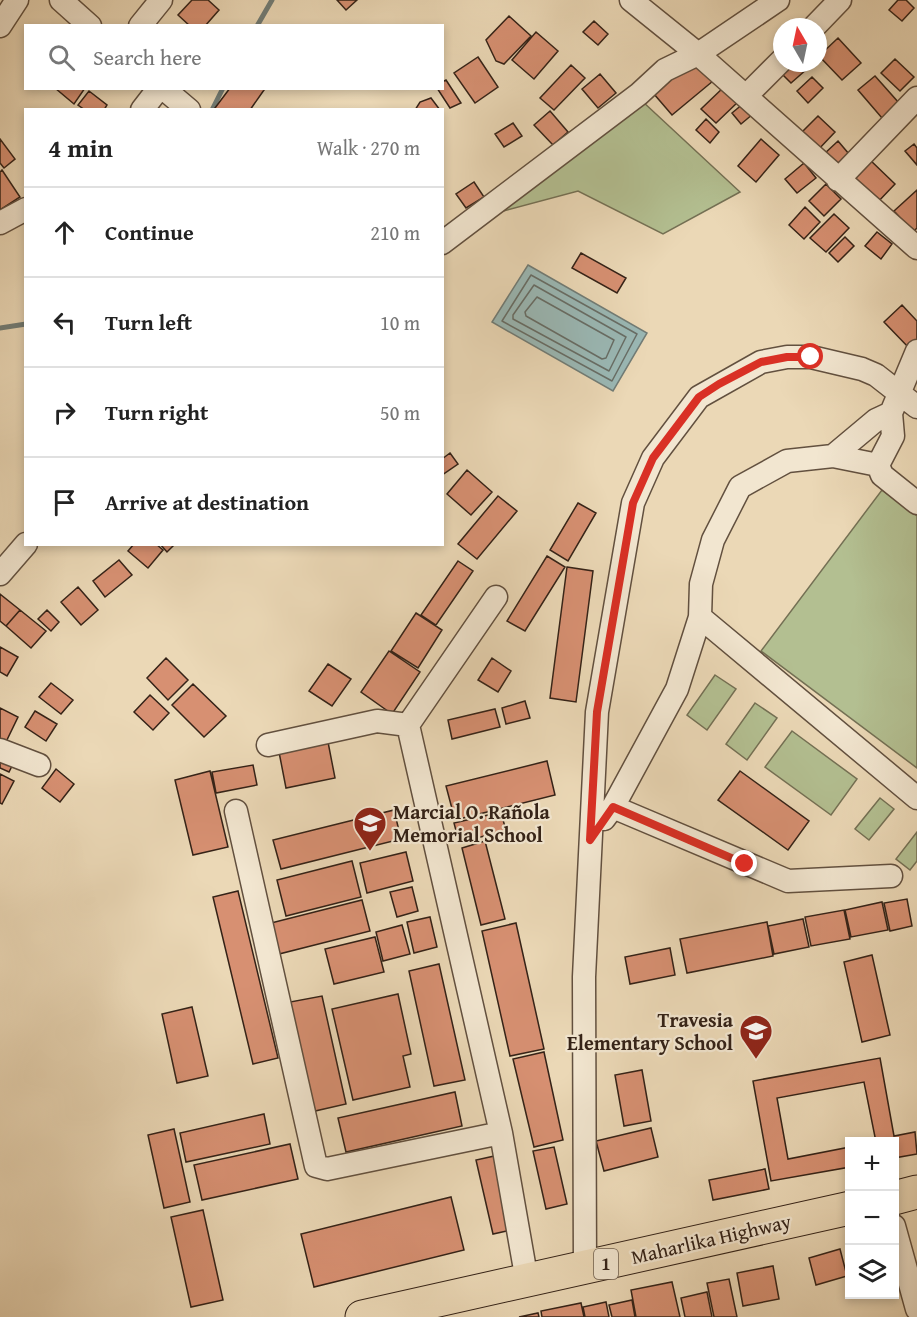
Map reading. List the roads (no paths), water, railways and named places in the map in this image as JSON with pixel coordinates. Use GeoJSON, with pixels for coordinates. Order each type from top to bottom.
{"type":"FeatureCollection","features":[{"type":"Feature","properties":{"kind":"highway"},"geometry":{"type":"LineString","coordinates":[[899,1197],[917,1192]]}},
{"type":"Feature","properties":{"kind":"highway","name":"Maharlika Highway"},"geometry":{"type":"LineString","coordinates":[[362,1317],[400,1313],[526,1281],[845,1209]]}},
{"type":"Feature","properties":{"kind":"street"},"geometry":{"type":"LineString","coordinates":[[0,27],[17,0]]}},
{"type":"Feature","properties":{"kind":"street"},"geometry":{"type":"LineString","coordinates":[[61,0],[88,24]]}},
{"type":"Feature","properties":{"kind":"street"},"geometry":{"type":"LineString","coordinates":[[142,24],[161,0]]}},
{"type":"Feature","properties":{"kind":"street"},"geometry":{"type":"LineString","coordinates":[[631,0],[698,54],[917,248]]}},
{"type":"Feature","properties":{"kind":"street"},"geometry":{"type":"LineString","coordinates":[[444,241],[639,94],[665,70],[698,54],[778,0]]}},
{"type":"Feature","properties":{"kind":"street"},"geometry":{"type":"LineString","coordinates":[[823,18],[840,0]]}},
{"type":"Feature","properties":{"kind":"street"},"geometry":{"type":"LineString","coordinates":[[746,96],[773,69]]}},
{"type":"Feature","properties":{"kind":"street"},"geometry":{"type":"LineString","coordinates":[[144,108],[159,90]]}},
{"type":"Feature","properties":{"kind":"street"},"geometry":{"type":"LineString","coordinates":[[164,90],[186,108]]}},
{"type":"Feature","properties":{"kind":"street"},"geometry":{"type":"LineString","coordinates":[[838,180],[917,98]]}},
{"type":"Feature","properties":{"kind":"street"},"geometry":{"type":"LineString","coordinates":[[0,223],[24,210]]}},
{"type":"Feature","properties":{"kind":"street"},"geometry":{"type":"LineString","coordinates":[[917,351],[893,436],[878,465],[882,475],[917,503]]}},
{"type":"Feature","properties":{"kind":"street"},"geometry":{"type":"LineString","coordinates":[[585,1269],[584,977],[597,712],[633,503],[653,458],[665,439],[699,397],[761,362],[787,357],[811,357],[836,362],[876,375],[903,405]]}},
{"type":"Feature","properties":{"kind":"street"},"geometry":{"type":"LineString","coordinates":[[833,456],[876,420],[903,405]]}},
{"type":"Feature","properties":{"kind":"street"},"geometry":{"type":"LineString","coordinates":[[590,840],[613,807],[676,689],[700,617],[701,584],[712,540],[740,487],[787,461],[833,456],[878,465]]}},
{"type":"Feature","properties":{"kind":"street"},"geometry":{"type":"LineString","coordinates":[[0,574],[24,546]]}},
{"type":"Feature","properties":{"kind":"street"},"geometry":{"type":"LineString","coordinates":[[496,597],[408,725],[501,1133],[526,1281]]}},
{"type":"Feature","properties":{"kind":"street"},"geometry":{"type":"LineString","coordinates":[[700,617],[917,798]]}},
{"type":"Feature","properties":{"kind":"street"},"geometry":{"type":"LineString","coordinates":[[268,745],[377,721],[408,725]]}},
{"type":"Feature","properties":{"kind":"street"},"geometry":{"type":"LineString","coordinates":[[0,750],[39,765]]}},
{"type":"Feature","properties":{"kind":"street"},"geometry":{"type":"LineString","coordinates":[[613,807],[788,881],[891,876]]}},
{"type":"Feature","properties":{"kind":"street"},"geometry":{"type":"LineString","coordinates":[[236,811],[316,1166],[327,1169],[501,1133]]}},
{"type":"Feature","properties":{"kind":"street"},"geometry":{"type":"LineString","coordinates":[[899,1244],[917,1308]]}},
{"type":"Feature","properties":{"kind":"water"},"geometry":{"type":"Polygon","coordinates":[[[528,265],[647,333],[613,391],[492,322],[528,265]]]}},
{"type":"Feature","properties":{"kind":"waterway"},"geometry":{"type":"LineString","coordinates":[[258,24],[272,0]]}},
{"type":"Feature","properties":{"kind":"waterway"},"geometry":{"type":"LineString","coordinates":[[213,108],[222,90]]}},
{"type":"Feature","properties":{"kind":"waterway"},"geometry":{"type":"LineString","coordinates":[[0,328],[24,324]]}},
{"type":"Feature","properties":{"kind":"place","name":"Marcial O. Rañola Memorial School"},"geometry":{"type":"Point","coordinates":[370,852]}},
{"type":"Feature","properties":{"kind":"place","name":"Travesia Elementary School"},"geometry":{"type":"Point","coordinates":[756,1060]}}]}
